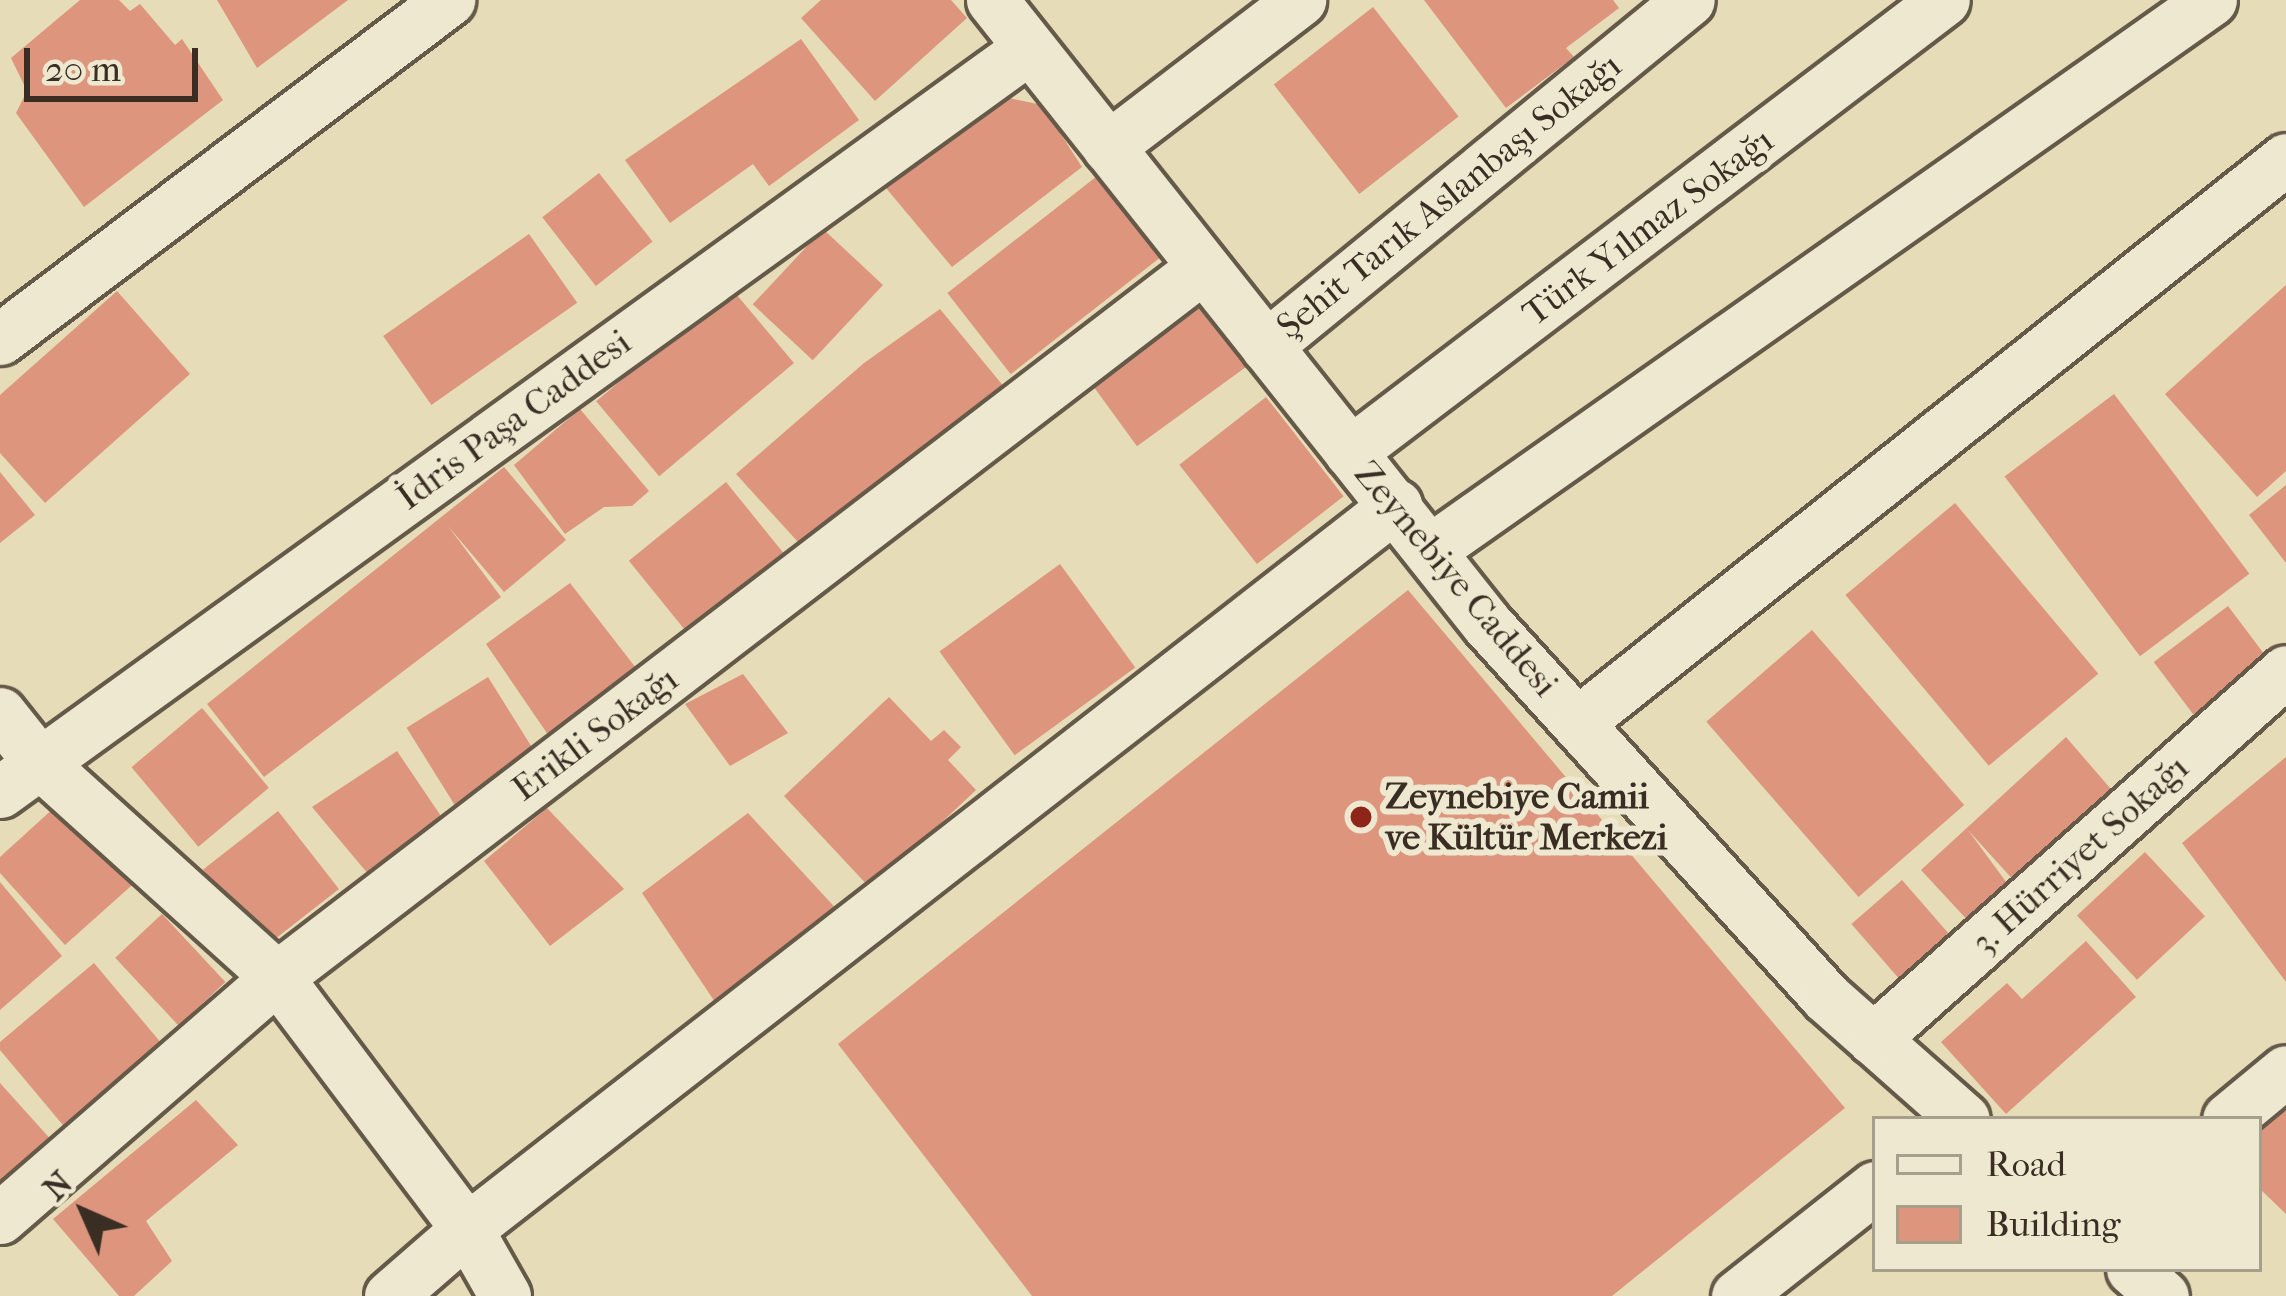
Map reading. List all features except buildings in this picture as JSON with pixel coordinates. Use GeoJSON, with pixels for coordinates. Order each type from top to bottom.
{"type":"FeatureCollection","features":[{"type":"Feature","properties":{"kind":"street"},"geometry":{"type":"LineString","coordinates":[[0,339],[448,0]]}},
{"type":"Feature","properties":{"kind":"street","name":"Zeynebiye Caddesi"},"geometry":{"type":"LineString","coordinates":[[992,0],[1487,624],[1826,997],[1960,1116]]}},
{"type":"Feature","properties":{"kind":"street"},"geometry":{"type":"LineString","coordinates":[[1108,147],[1300,0]]}},
{"type":"Feature","properties":{"kind":"street","name":"Şehit Tarık Aslanbaşı Sokağı"},"geometry":{"type":"LineString","coordinates":[[1266,346],[1689,0]]}},
{"type":"Feature","properties":{"kind":"street","name":"Türk Yılmaz Sokağı"},"geometry":{"type":"LineString","coordinates":[[1350,452],[1944,0]]}},
{"type":"Feature","properties":{"kind":"street"},"geometry":{"type":"LineString","coordinates":[[1430,550],[2211,0]]}},
{"type":"Feature","properties":{"kind":"street","name":"İdris Paşa Caddesi"},"geometry":{"type":"LineString","coordinates":[[20,777],[1029,48]]}},
{"type":"Feature","properties":{"kind":"street"},"geometry":{"type":"LineString","coordinates":[[1577,723],[2286,159]]}},
{"type":"Feature","properties":{"kind":"street","name":"Erikli Sokağı"},"geometry":{"type":"LineString","coordinates":[[0,1218],[277,977],[1203,267]]}},
{"type":"Feature","properties":{"kind":"street"},"geometry":{"type":"LineString","coordinates":[[390,1296],[467,1228],[1396,506]]}},
{"type":"Feature","properties":{"kind":"street","name":"3. Hürriyet Sokağı"},"geometry":{"type":"LineString","coordinates":[[1873,1039],[2283,678]]}},
{"type":"Feature","properties":{"kind":"street"},"geometry":{"type":"LineString","coordinates":[[0,713],[20,777],[277,977],[467,1228],[506,1296]]}},
{"type":"Feature","properties":{"kind":"street"},"geometry":{"type":"LineString","coordinates":[[2232,1116],[2286,1071]]}},
{"type":"Feature","properties":{"kind":"street"},"geometry":{"type":"LineString","coordinates":[[1737,1296],[1872,1188]]}},
{"type":"Feature","properties":{"kind":"street"},"geometry":{"type":"LineString","coordinates":[[2135,1272],[2163,1296]]}},
{"type":"Feature","properties":{"kind":"place","name":"Zeynebiye Camii ve Kültür Merkezi"},"geometry":{"type":"Point","coordinates":[1361,817]}}]}
